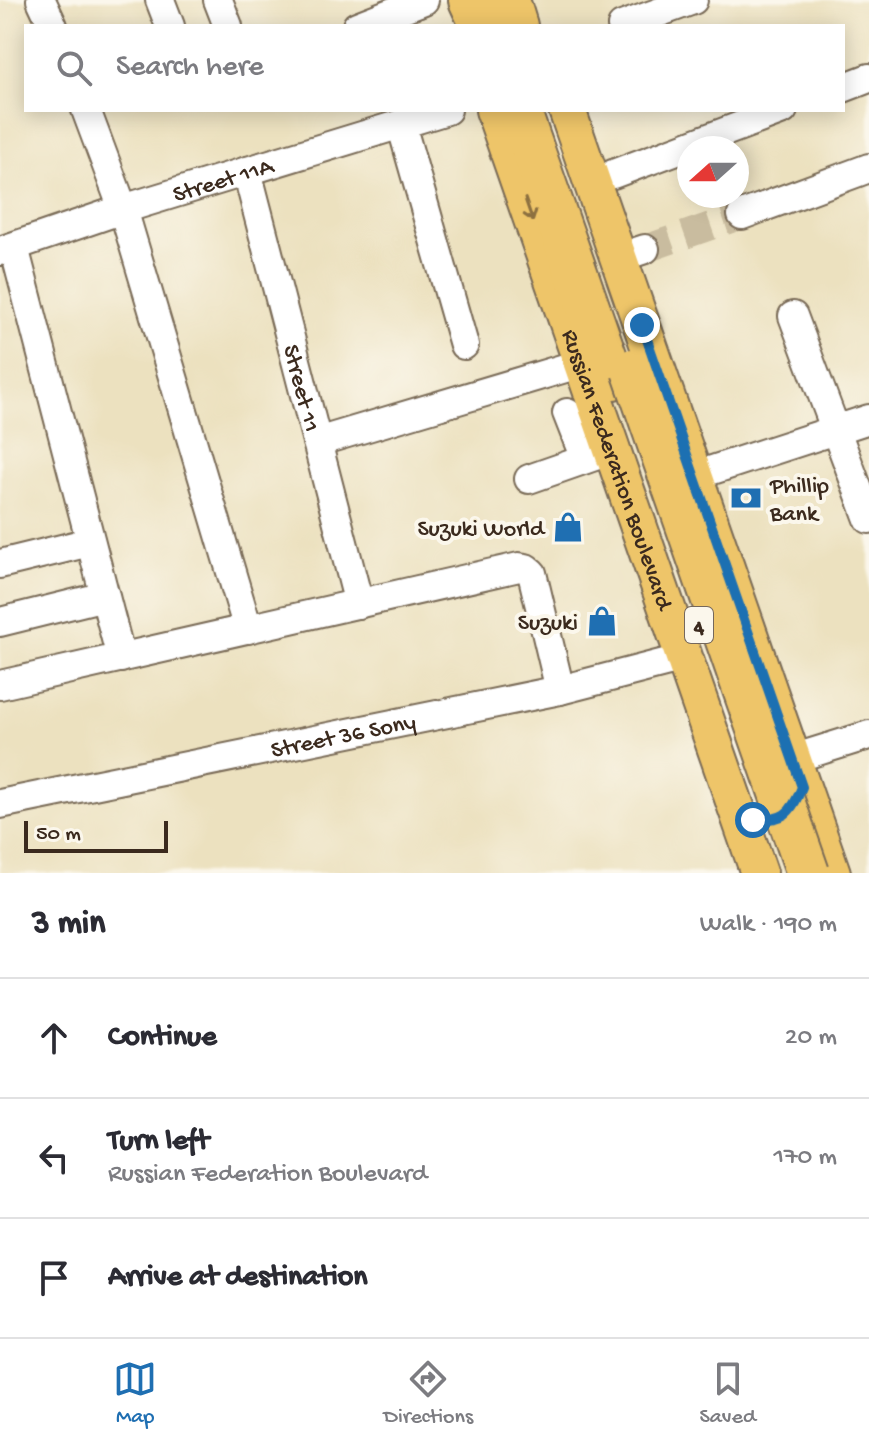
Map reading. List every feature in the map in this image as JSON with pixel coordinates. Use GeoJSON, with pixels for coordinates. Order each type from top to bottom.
{"type":"FeatureCollection","features":[{"type":"Feature","properties":{"kind":"highway"},"geometry":{"type":"LineString","coordinates":[[470,0],[481,24]]}},
{"type":"Feature","properties":{"kind":"highway"},"geometry":{"type":"LineString","coordinates":[[510,0],[516,24]]}},
{"type":"Feature","properties":{"kind":"highway","name":"Russian Federation Boulevard"},"geometry":{"type":"LineString","coordinates":[[520,112],[609,370]]}},
{"type":"Feature","properties":{"kind":"highway","name":"Russian Federation Boulevard"},"geometry":{"type":"LineString","coordinates":[[542,112],[609,370]]}},
{"type":"Feature","properties":{"kind":"highway","name":"4"},"geometry":{"type":"LineString","coordinates":[[609,370],[784,873]]}},
{"type":"Feature","properties":{"kind":"highway","name":"4"},"geometry":{"type":"LineString","coordinates":[[609,370],[808,873]]}},
{"type":"Feature","properties":{"kind":"main road"},"geometry":{"type":"LineString","coordinates":[[470,0],[475,24]]}},
{"type":"Feature","properties":{"kind":"main road"},"geometry":{"type":"LineString","coordinates":[[510,0],[527,24]]}},
{"type":"Feature","properties":{"kind":"main road","name":"Russian Federation Boulevard"},"geometry":{"type":"LineString","coordinates":[[495,112],[609,370],[598,454],[684,658],[759,873]]}},
{"type":"Feature","properties":{"kind":"main road"},"geometry":{"type":"LineString","coordinates":[[568,112],[632,254],[694,476],[832,873]]}},
{"type":"Feature","properties":{"kind":"main road"},"geometry":{"type":"LineString","coordinates":[[737,808],[753,820],[775,821],[794,807],[797,773]]}},
{"type":"Feature","properties":{"kind":"street"},"geometry":{"type":"LineString","coordinates":[[41,0],[52,24]]}},
{"type":"Feature","properties":{"kind":"street"},"geometry":{"type":"LineString","coordinates":[[160,0],[169,24]]}},
{"type":"Feature","properties":{"kind":"street"},"geometry":{"type":"LineString","coordinates":[[218,0],[227,24]]}},
{"type":"Feature","properties":{"kind":"street"},"geometry":{"type":"LineString","coordinates":[[362,24],[424,0]]}},
{"type":"Feature","properties":{"kind":"street"},"geometry":{"type":"LineString","coordinates":[[627,24],[693,0]]}},
{"type":"Feature","properties":{"kind":"street"},"geometry":{"type":"LineString","coordinates":[[845,87],[869,78]]}},
{"type":"Feature","properties":{"kind":"street"},"geometry":{"type":"LineString","coordinates":[[87,112],[123,209],[248,629]]}},
{"type":"Feature","properties":{"kind":"street","name":"Street 11A"},"geometry":{"type":"LineString","coordinates":[[7,249],[123,209],[440,112]]}},
{"type":"Feature","properties":{"kind":"street"},"geometry":{"type":"LineString","coordinates":[[613,174],[778,112]]}},
{"type":"Feature","properties":{"kind":"street"},"geometry":{"type":"LineString","coordinates":[[401,124],[464,345]]}},
{"type":"Feature","properties":{"kind":"street"},"geometry":{"type":"LineString","coordinates":[[742,215],[869,168]]}},
{"type":"Feature","properties":{"kind":"street","name":"Street 11"},"geometry":{"type":"LineString","coordinates":[[247,171],[359,604]]}},
{"type":"Feature","properties":{"kind":"street"},"geometry":{"type":"LineString","coordinates":[[7,249],[121,658]]}},
{"type":"Feature","properties":{"kind":"street"},"geometry":{"type":"LineString","coordinates":[[793,316],[869,519]]}},
{"type":"Feature","properties":{"kind":"street"},"geometry":{"type":"LineString","coordinates":[[317,442],[609,370]]}},
{"type":"Feature","properties":{"kind":"street"},"geometry":{"type":"LineString","coordinates":[[529,479],[598,454],[567,413]]}},
{"type":"Feature","properties":{"kind":"street"},"geometry":{"type":"LineString","coordinates":[[694,476],[869,419]]}},
{"type":"Feature","properties":{"kind":"street"},"geometry":{"type":"LineString","coordinates":[[0,564],[90,542]]}},
{"type":"Feature","properties":{"kind":"street"},"geometry":{"type":"LineString","coordinates":[[0,685],[519,567],[532,573],[560,690]]}},
{"type":"Feature","properties":{"kind":"street"},"geometry":{"type":"LineString","coordinates":[[0,622],[105,596]]}},
{"type":"Feature","properties":{"kind":"street","name":"Street 36 Sony"},"geometry":{"type":"LineString","coordinates":[[0,804],[560,690],[684,658]]}},
{"type":"Feature","properties":{"kind":"street"},"geometry":{"type":"LineString","coordinates":[[797,773],[869,735]]}},
{"type":"Feature","properties":{"kind":"tunnel"},"geometry":{"type":"LineString","coordinates":[[645,249],[742,215]]}},
{"type":"Feature","properties":{"kind":"place","name":"Phillip Bank"},"geometry":{"type":"Point","coordinates":[746,498]}},
{"type":"Feature","properties":{"kind":"place","name":"Suzuki World"},"geometry":{"type":"Point","coordinates":[568,527]}},
{"type":"Feature","properties":{"kind":"place","name":"Suzuki"},"geometry":{"type":"Point","coordinates":[602,621]}},
{"type":"Feature","properties":{"kind":"route"},"geometry":{"type":"LineString","coordinates":[[642,325],[802,787],[794,807],[775,821],[753,820]]}}]}
